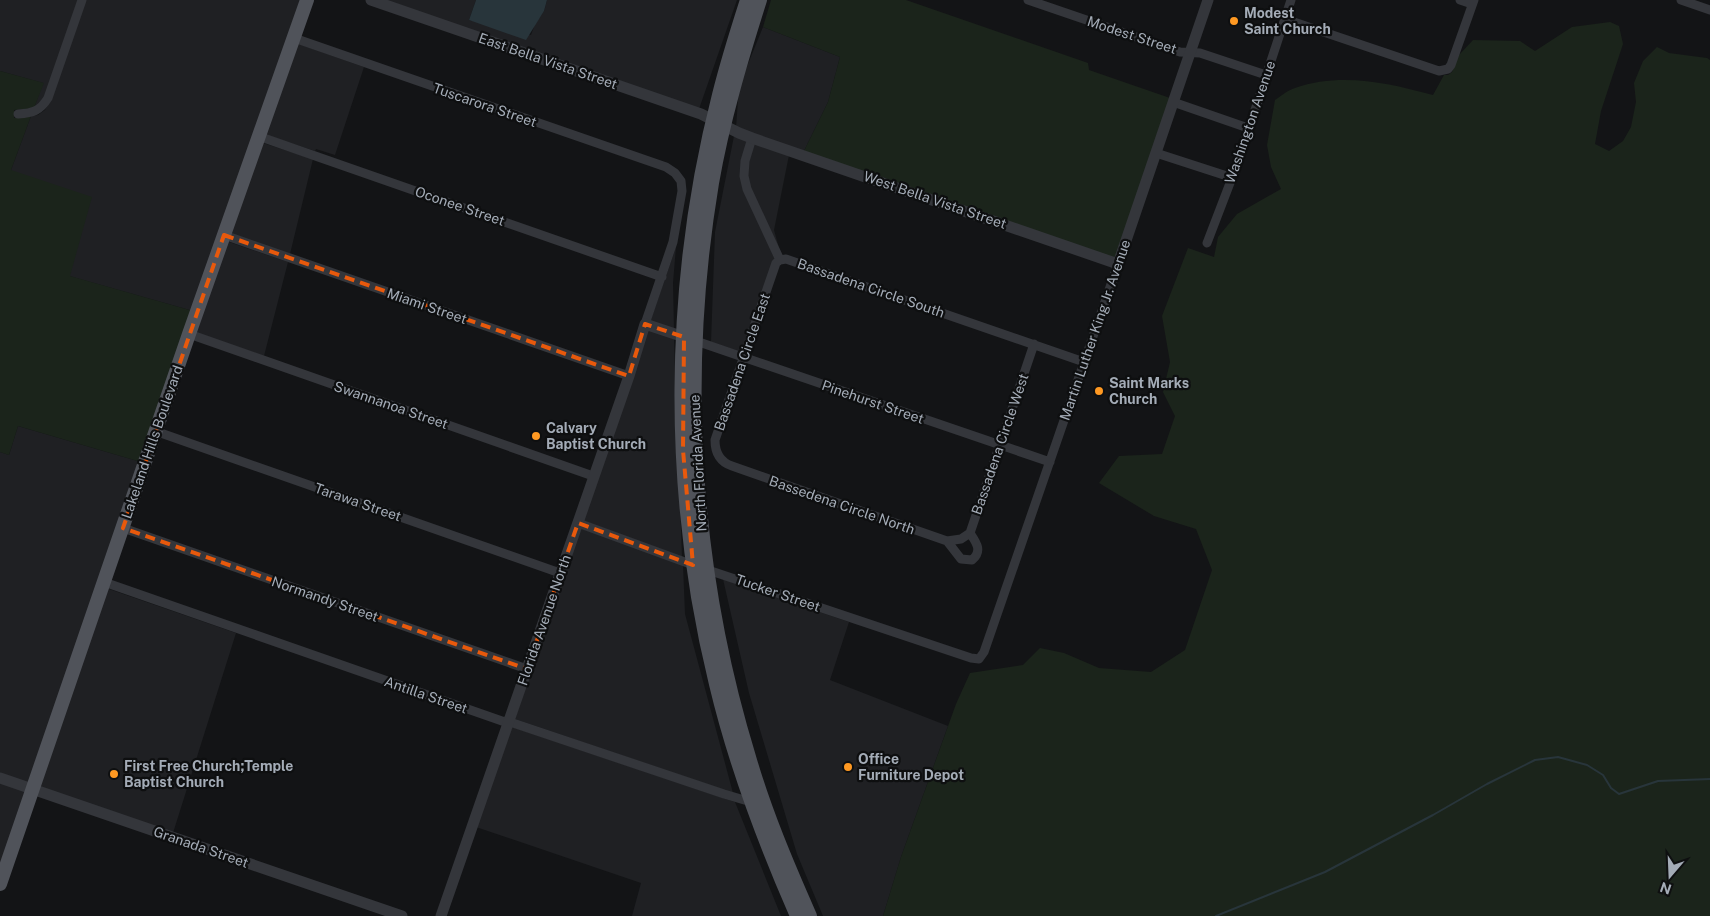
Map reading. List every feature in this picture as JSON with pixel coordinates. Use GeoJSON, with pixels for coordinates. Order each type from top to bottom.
{"type":"FeatureCollection","features":[{"type":"Feature","properties":{"kind":"main road","name":"Lakeland Hills Boulevard"},"geometry":{"type":"LineString","coordinates":[[0,884],[189,334],[307,0]]}},
{"type":"Feature","properties":{"kind":"main road","name":"North Florida Avenue"},"geometry":{"type":"LineString","coordinates":[[747,0],[732,44],[718,123],[713,181],[690,339],[683,450],[693,565],[716,684],[751,802],[796,916]]}},
{"type":"Feature","properties":{"kind":"main road","name":"North Florida Avenue"},"geometry":{"type":"LineString","coordinates":[[718,123],[736,77],[760,0]]}},
{"type":"Feature","properties":{"kind":"main road","name":"North Florida Avenue"},"geometry":{"type":"LineString","coordinates":[[690,339],[694,377],[695,451],[699,509],[717,632],[738,721],[764,804],[810,916]]}},
{"type":"Feature","properties":{"kind":"main road"},"geometry":{"type":"LineString","coordinates":[[736,754],[742,758],[772,840],[784,854]]}},
{"type":"Feature","properties":{"kind":"main road"},"geometry":{"type":"LineString","coordinates":[[784,885],[793,895],[802,916]]}},
{"type":"Feature","properties":{"kind":"street"},"geometry":{"type":"LineString","coordinates":[[18,114],[36,111],[43,107],[48,98],[82,0]]}},
{"type":"Feature","properties":{"kind":"street","name":"East Bella Vista Street"},"geometry":{"type":"LineString","coordinates":[[371,0],[668,102],[701,114],[752,138]]}},
{"type":"Feature","properties":{"kind":"street","name":"Modest Street"},"geometry":{"type":"LineString","coordinates":[[1028,0],[1180,52],[1200,53],[1266,75]]}},
{"type":"Feature","properties":{"kind":"street","name":"Martin Luther King Jr. Avenue"},"geometry":{"type":"LineString","coordinates":[[979,660],[984,652],[1050,462],[1208,0]]}},
{"type":"Feature","properties":{"kind":"street","name":"Washington Avenue"},"geometry":{"type":"LineString","coordinates":[[1207,243],[1230,183],[1230,177],[1235,171],[1291,0]]}},
{"type":"Feature","properties":{"kind":"street"},"geometry":{"type":"LineString","coordinates":[[1285,19],[1439,71],[1448,69],[1451,65],[1473,2],[1460,0]]}},
{"type":"Feature","properties":{"kind":"street"},"geometry":{"type":"LineString","coordinates":[[1681,0],[1710,10]]}},
{"type":"Feature","properties":{"kind":"street","name":"Tuscarora Street"},"geometry":{"type":"LineString","coordinates":[[294,38],[666,167],[675,173],[681,181],[682,191],[673,242],[662,276]]}},
{"type":"Feature","properties":{"kind":"street"},"geometry":{"type":"LineString","coordinates":[[1173,102],[1248,128]]}},
{"type":"Feature","properties":{"kind":"street","name":"Oconee Street"},"geometry":{"type":"LineString","coordinates":[[258,136],[662,276]]}},
{"type":"Feature","properties":{"kind":"street","name":"Bassadena Circle South"},"geometry":{"type":"LineString","coordinates":[[752,138],[745,160],[744,176],[747,189],[780,260],[786,259],[1084,362]]}},
{"type":"Feature","properties":{"kind":"street","name":"West Bella Vista Street"},"geometry":{"type":"LineString","coordinates":[[752,138],[1118,264]]}},
{"type":"Feature","properties":{"kind":"street"},"geometry":{"type":"LineString","coordinates":[[1156,153],[1230,177]]}},
{"type":"Feature","properties":{"kind":"street","name":"Miami Street"},"geometry":{"type":"LineString","coordinates":[[224,235],[629,376]]}},
{"type":"Feature","properties":{"kind":"street","name":"Bassadena Circle East"},"geometry":{"type":"LineString","coordinates":[[725,463],[717,453],[715,440],[776,263],[780,260]]}},
{"type":"Feature","properties":{"kind":"street"},"geometry":{"type":"LineString","coordinates":[[645,324],[662,276]]}},
{"type":"Feature","properties":{"kind":"street","name":"Pinehurst Street"},"geometry":{"type":"LineString","coordinates":[[645,324],[1050,462]]}},
{"type":"Feature","properties":{"kind":"street","name":"Florida Avenue North"},"geometry":{"type":"LineString","coordinates":[[441,916],[510,722],[593,476],[629,376],[645,324]]}},
{"type":"Feature","properties":{"kind":"street","name":"Swannanoa Street"},"geometry":{"type":"LineString","coordinates":[[189,334],[593,476]]}},
{"type":"Feature","properties":{"kind":"street","name":"Bassadena Circle West"},"geometry":{"type":"LineString","coordinates":[[961,539],[970,532],[1034,344]]}},
{"type":"Feature","properties":{"kind":"street","name":"Tarawa Street"},"geometry":{"type":"LineString","coordinates":[[156,432],[560,573]]}},
{"type":"Feature","properties":{"kind":"street","name":"Bassedena Circle North"},"geometry":{"type":"LineString","coordinates":[[725,463],[947,540],[961,539]]}},
{"type":"Feature","properties":{"kind":"street","name":"Tucker Street"},"geometry":{"type":"LineString","coordinates":[[578,523],[707,570],[979,660]]}},
{"type":"Feature","properties":{"kind":"street","name":"Normandy Street"},"geometry":{"type":"LineString","coordinates":[[123,528],[527,669]]}},
{"type":"Feature","properties":{"kind":"street"},"geometry":{"type":"LineString","coordinates":[[947,540],[961,560],[972,560],[978,554],[978,546],[970,532]]}},
{"type":"Feature","properties":{"kind":"street","name":"Antilla Street"},"geometry":{"type":"LineString","coordinates":[[104,582],[502,722],[510,722],[751,802]]}},
{"type":"Feature","properties":{"kind":"street","name":"Granada Street"},"geometry":{"type":"LineString","coordinates":[[0,778],[402,916]]}},
{"type":"Feature","properties":{"kind":"highlighted area"},"geometry":{"type":"Polygon","coordinates":[[[224,235],[629,376],[645,324],[684,337],[683,450],[693,565],[578,523],[527,669],[123,528],[224,235]]]}},
{"type":"Feature","properties":{"kind":"shaded area"},"geometry":{"type":"Polygon","coordinates":[[[0,0],[78,0],[45,96],[40,104],[34,108],[43,83],[0,71],[0,0]]]}},
{"type":"Feature","properties":{"kind":"shaded area"},"geometry":{"type":"Polygon","coordinates":[[[86,0],[303,0],[193,311],[69,276],[11,170],[31,116],[38,115],[45,110],[51,99],[86,0]]]}},
{"type":"Feature","properties":{"kind":"shaded area"},"geometry":{"type":"Polygon","coordinates":[[[383,0],[476,0],[469,20],[531,35],[535,24],[544,11],[547,0],[737,0],[699,109],[383,0]]]}},
{"type":"Feature","properties":{"kind":"shaded area"},"geometry":{"type":"Polygon","coordinates":[[[476,0],[547,0],[544,11],[526,40],[469,20],[476,0]]]}},
{"type":"Feature","properties":{"kind":"shaded area"},"geometry":{"type":"Polygon","coordinates":[[[771,0],[906,0],[1088,63],[1089,70],[1170,98],[1116,259],[804,151],[828,102],[840,57],[763,27],[771,0]]]}},
{"type":"Feature","properties":{"kind":"shaded area"},"geometry":{"type":"Polygon","coordinates":[[[1610,22],[1619,26],[1623,44],[1601,111],[1595,144],[1609,151],[1623,141],[1631,127],[1636,102],[1634,83],[1643,61],[1657,47],[1669,53],[1710,60],[1710,916],[883,916],[901,857],[956,704],[970,673],[1023,665],[1040,648],[1064,653],[1099,668],[1151,672],[1185,650],[1212,570],[1196,529],[1154,516],[1099,483],[1119,456],[1162,454],[1175,416],[1163,392],[1170,362],[1162,316],[1188,248],[1214,257],[1218,237],[1237,214],[1281,189],[1271,167],[1267,145],[1275,100],[1295,88],[1312,83],[1347,80],[1382,83],[1433,95],[1444,75],[1452,72],[1459,55],[1473,40],[1520,41],[1535,51],[1572,27],[1610,22]]]}},
{"type":"Feature","properties":{"kind":"shaded area"},"geometry":{"type":"Polygon","coordinates":[[[763,27],[840,57],[828,102],[804,151],[736,128],[739,86],[763,27]]]}},
{"type":"Feature","properties":{"kind":"shaded area"},"geometry":{"type":"Polygon","coordinates":[[[296,43],[364,67],[335,155],[316,149],[315,151],[263,134],[296,43]]]}},
{"type":"Feature","properties":{"kind":"shaded area"},"geometry":{"type":"Polygon","coordinates":[[[0,71],[44,83],[34,108],[14,110],[14,118],[31,116],[11,170],[92,197],[70,276],[193,311],[141,462],[18,426],[9,455],[0,452],[0,71]]]}},
{"type":"Feature","properties":{"kind":"shaded area"},"geometry":{"type":"Polygon","coordinates":[[[734,136],[747,141],[740,176],[775,259],[742,352],[711,342],[715,232],[734,136]]]}},
{"type":"Feature","properties":{"kind":"shaded area"},"geometry":{"type":"Polygon","coordinates":[[[260,142],[313,159],[290,254],[229,233],[260,142]]]}},
{"type":"Feature","properties":{"kind":"shaded area"},"geometry":{"type":"Polygon","coordinates":[[[754,143],[789,155],[774,230],[779,248],[750,187],[748,176],[749,161],[754,143]]]}},
{"type":"Feature","properties":{"kind":"shaded area"},"geometry":{"type":"Polygon","coordinates":[[[226,241],[288,262],[264,356],[194,332],[226,241]]]}},
{"type":"Feature","properties":{"kind":"shaded area"},"geometry":{"type":"Polygon","coordinates":[[[676,247],[673,283],[674,330],[650,322],[676,247]]]}},
{"type":"Feature","properties":{"kind":"shaded area"},"geometry":{"type":"Polygon","coordinates":[[[647,329],[674,339],[682,557],[582,520],[647,329]]]}},
{"type":"Feature","properties":{"kind":"shaded area"},"geometry":{"type":"Polygon","coordinates":[[[18,426],[141,462],[31,784],[0,774],[0,452],[9,455],[18,426]]]}},
{"type":"Feature","properties":{"kind":"shaded area"},"geometry":{"type":"Polygon","coordinates":[[[580,528],[683,565],[685,614],[733,793],[515,719],[580,528]]]}},
{"type":"Feature","properties":{"kind":"shaded area"},"geometry":{"type":"Polygon","coordinates":[[[723,579],[849,622],[830,680],[948,726],[901,857],[883,916],[823,916],[797,854],[749,693],[723,579]]]}},
{"type":"Feature","properties":{"kind":"shaded area"},"geometry":{"type":"Polygon","coordinates":[[[106,588],[236,633],[173,833],[38,787],[106,588]]]}},
{"type":"Feature","properties":{"kind":"shaded area"},"geometry":{"type":"Polygon","coordinates":[[[512,727],[735,802],[781,916],[632,916],[641,883],[476,827],[512,727]]]}},
{"type":"Feature","properties":{"kind":"shaded area"},"geometry":{"type":"Polygon","coordinates":[[[0,783],[28,792],[0,873],[0,783]]]}},
{"type":"Feature","properties":{"kind":"waterway"},"geometry":{"type":"LineString","coordinates":[[1216,916],[1325,872],[1535,760],[1558,757],[1587,765],[1603,775],[1611,788],[1619,794],[1658,781],[1710,779]]}},
{"type":"Feature","properties":{"kind":"place","name":"Modest Saint Church"},"geometry":{"type":"Point","coordinates":[1234,21]}},
{"type":"Feature","properties":{"kind":"place","name":"Saint Marks Church"},"geometry":{"type":"Point","coordinates":[1099,391]}},
{"type":"Feature","properties":{"kind":"place","name":"Calvary Baptist Church"},"geometry":{"type":"Point","coordinates":[536,436]}},
{"type":"Feature","properties":{"kind":"place","name":"Office Furniture Depot"},"geometry":{"type":"Point","coordinates":[848,767]}},
{"type":"Feature","properties":{"kind":"place","name":"First Free Church;Temple Baptist Church"},"geometry":{"type":"Point","coordinates":[114,774]}}]}
